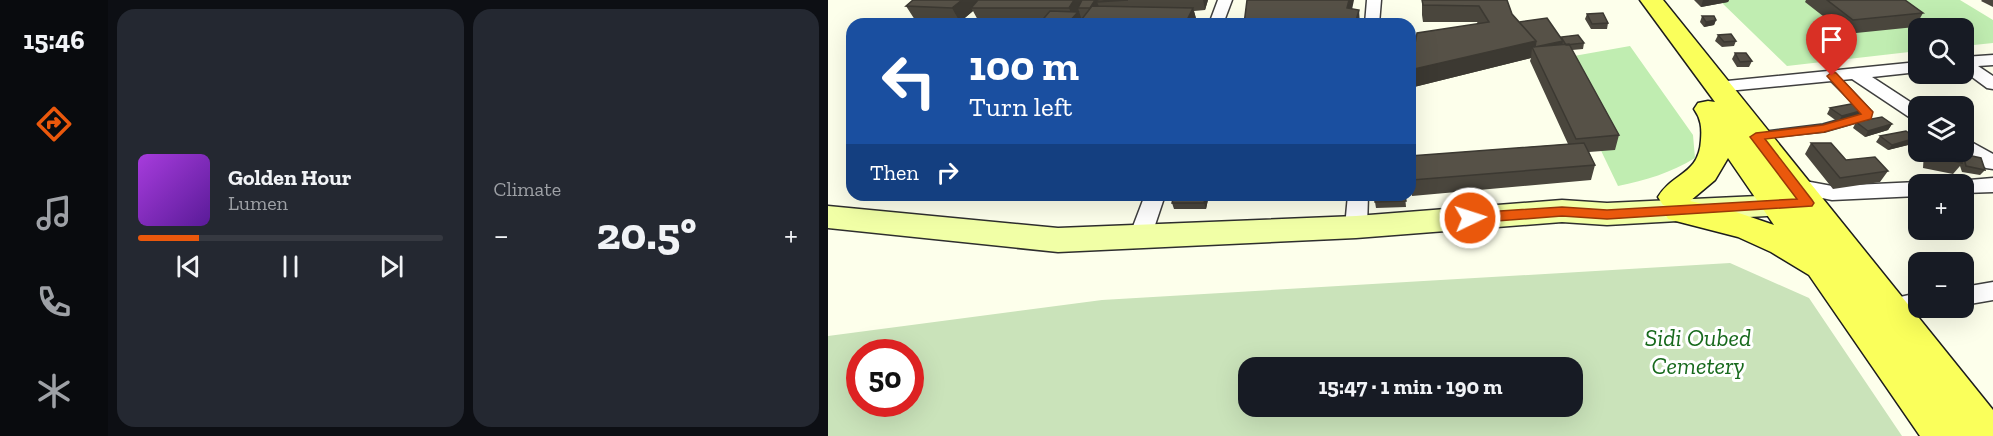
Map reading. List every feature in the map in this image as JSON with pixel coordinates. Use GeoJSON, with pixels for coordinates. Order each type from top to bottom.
{"type":"FeatureCollection","features":[{"type":"Feature","properties":{"kind":"main road"},"geometry":{"type":"LineString","coordinates":[[1630,0],[1715,120],[1795,195],[1904,305],[1987,436]]}},
{"type":"Feature","properties":{"kind":"main road"},"geometry":{"type":"LineString","coordinates":[[1651,0],[1756,137],[1795,195],[1831,276],[1946,436]]}},
{"type":"Feature","properties":{"kind":"main road"},"geometry":{"type":"LineString","coordinates":[[1677,204],[1709,170],[1717,142],[1715,120]]}},
{"type":"Feature","properties":{"kind":"main road"},"geometry":{"type":"LineString","coordinates":[[828,217],[1058,240],[1356,227],[1562,212],[1607,214],[1677,204],[1795,195]]}},
{"type":"Feature","properties":{"kind":"main road"},"geometry":{"type":"LineString","coordinates":[[1677,204],[1738,223],[1801,254],[1831,276]]}},
{"type":"Feature","properties":{"kind":"street"},"geometry":{"type":"LineString","coordinates":[[1218,18],[1224,0]]}},
{"type":"Feature","properties":{"kind":"street"},"geometry":{"type":"LineString","coordinates":[[1372,18],[1374,0]]}},
{"type":"Feature","properties":{"kind":"street"},"geometry":{"type":"LineString","coordinates":[[1974,62],[1993,60]]}},
{"type":"Feature","properties":{"kind":"street"},"geometry":{"type":"LineString","coordinates":[[1717,87],[1908,68]]}},
{"type":"Feature","properties":{"kind":"street"},"geometry":{"type":"LineString","coordinates":[[1974,70],[1993,84]]}},
{"type":"Feature","properties":{"kind":"street"},"geometry":{"type":"LineString","coordinates":[[1855,73],[1908,108]]}},
{"type":"Feature","properties":{"kind":"street"},"geometry":{"type":"LineString","coordinates":[[1974,151],[1993,163]]}},
{"type":"Feature","properties":{"kind":"street"},"geometry":{"type":"LineString","coordinates":[[1974,186],[1993,185]]}},
{"type":"Feature","properties":{"kind":"street"},"geometry":{"type":"LineString","coordinates":[[1795,195],[1908,189]]}},
{"type":"Feature","properties":{"kind":"street"},"geometry":{"type":"LineString","coordinates":[[1140,237],[1153,201]]}},
{"type":"Feature","properties":{"kind":"street"},"geometry":{"type":"LineString","coordinates":[[1356,227],[1358,201]]}},
{"type":"Feature","properties":{"kind":"street"},"geometry":{"type":"LineString","coordinates":[[1974,294],[1993,291]]}},
{"type":"Feature","properties":{"kind":"lane"},"geometry":{"type":"LineString","coordinates":[[1756,137],[1824,129],[1866,116],[1867,112],[1863,107],[1832,76]]}},
{"type":"Feature","properties":{"kind":"green space"},"geometry":{"type":"Polygon","coordinates":[[[1719,0],[1960,0],[1993,20],[1993,43],[1974,45],[1974,18],[1908,18],[1908,52],[1787,66],[1719,0]]]}},
{"type":"Feature","properties":{"kind":"green space"},"geometry":{"type":"Polygon","coordinates":[[[1630,46],[1693,135],[1695,158],[1658,175],[1618,186],[1557,59],[1630,46]]]}},
{"type":"Feature","properties":{"kind":"green space","name":"Sidi Oubed Cemetery"},"geometry":{"type":"Polygon","coordinates":[[[1730,263],[1809,298],[1902,436],[828,436],[828,336],[1102,300],[1730,263]]]}},
{"type":"Feature","properties":{"kind":"building"},"geometry":{"type":"Polygon","coordinates":[[[913,0],[962,0],[952,8],[906,6],[913,0]]]}},
{"type":"Feature","properties":{"kind":"building"},"geometry":{"type":"Polygon","coordinates":[[[978,0],[1074,0],[1069,8],[971,8],[978,0]]]}},
{"type":"Feature","properties":{"kind":"building"},"geometry":{"type":"Polygon","coordinates":[[[1082,0],[1095,0],[1090,8],[1078,8],[1082,0]]]}},
{"type":"Feature","properties":{"kind":"building"},"geometry":{"type":"Polygon","coordinates":[[[1098,0],[1128,0],[1097,2],[1098,0]]]}},
{"type":"Feature","properties":{"kind":"building"},"geometry":{"type":"Polygon","coordinates":[[[1247,0],[1349,0],[1347,8],[1359,10],[1357,18],[1245,18],[1247,0]]]}},
{"type":"Feature","properties":{"kind":"building"},"geometry":{"type":"Polygon","coordinates":[[[1422,0],[1507,0],[1512,14],[1536,41],[1416,69],[1417,33],[1489,22],[1479,6],[1423,5],[1422,0]]]}},
{"type":"Feature","properties":{"kind":"building"},"geometry":{"type":"Polygon","coordinates":[[[1827,0],[1905,0],[1923,13],[1853,20],[1827,0]]]}},
{"type":"Feature","properties":{"kind":"building"},"geometry":{"type":"Polygon","coordinates":[[[1092,6],[1193,8],[1188,18],[1083,18],[1092,6]]]}},
{"type":"Feature","properties":{"kind":"building"},"geometry":{"type":"Polygon","coordinates":[[[1050,11],[1078,12],[1072,18],[1044,18],[1050,11]]]}},
{"type":"Feature","properties":{"kind":"building"},"geometry":{"type":"Polygon","coordinates":[[[1603,13],[1608,23],[1592,24],[1587,14],[1603,13]]]}},
{"type":"Feature","properties":{"kind":"building"},"geometry":{"type":"Polygon","coordinates":[[[1702,16],[1714,16],[1716,20],[1706,22],[1702,16]]]}},
{"type":"Feature","properties":{"kind":"building"},"geometry":{"type":"Polygon","coordinates":[[[1547,18],[1563,41],[1535,47],[1536,41],[1519,22],[1547,18]]]}},
{"type":"Feature","properties":{"kind":"building"},"geometry":{"type":"Polygon","coordinates":[[[1731,34],[1736,41],[1724,42],[1718,35],[1731,34]]]}},
{"type":"Feature","properties":{"kind":"building"},"geometry":{"type":"Polygon","coordinates":[[[1578,35],[1584,43],[1566,45],[1561,37],[1578,35]]]}},
{"type":"Feature","properties":{"kind":"building"},"geometry":{"type":"Polygon","coordinates":[[[1569,44],[1619,135],[1576,139],[1532,47],[1569,44]]]}},
{"type":"Feature","properties":{"kind":"building"},"geometry":{"type":"Polygon","coordinates":[[[1735,53],[1746,53],[1752,61],[1740,62],[1735,53]]]}},
{"type":"Feature","properties":{"kind":"building"},"geometry":{"type":"Polygon","coordinates":[[[1856,103],[1864,110],[1842,116],[1830,108],[1856,103]]]}},
{"type":"Feature","properties":{"kind":"building"},"geometry":{"type":"Polygon","coordinates":[[[1882,117],[1892,124],[1868,131],[1856,122],[1882,117]]]}},
{"type":"Feature","properties":{"kind":"building"},"geometry":{"type":"Polygon","coordinates":[[[1906,131],[1908,140],[1892,145],[1880,136],[1906,131]]]}},
{"type":"Feature","properties":{"kind":"building"},"geometry":{"type":"Polygon","coordinates":[[[1584,143],[1595,165],[1416,180],[1416,156],[1584,143]]]}},
{"type":"Feature","properties":{"kind":"building"},"geometry":{"type":"Polygon","coordinates":[[[1811,143],[1831,143],[1846,160],[1875,157],[1888,171],[1840,178],[1811,143]]]}},
{"type":"Feature","properties":{"kind":"building"},"geometry":{"type":"Polygon","coordinates":[[[1974,156],[1981,158],[1985,170],[1966,166],[1965,162],[1974,162],[1974,156]]]}},
{"type":"Feature","properties":{"kind":"building"},"geometry":{"type":"Polygon","coordinates":[[[1172,201],[1204,201],[1204,203],[1172,203],[1172,201]]]}},
{"type":"Feature","properties":{"kind":"route"},"geometry":{"type":"LineString","coordinates":[[1470,218],[1562,212],[1607,214],[1680,211],[1807,203],[1756,137],[1824,129],[1866,116],[1867,112],[1863,107],[1832,76]]}}]}
